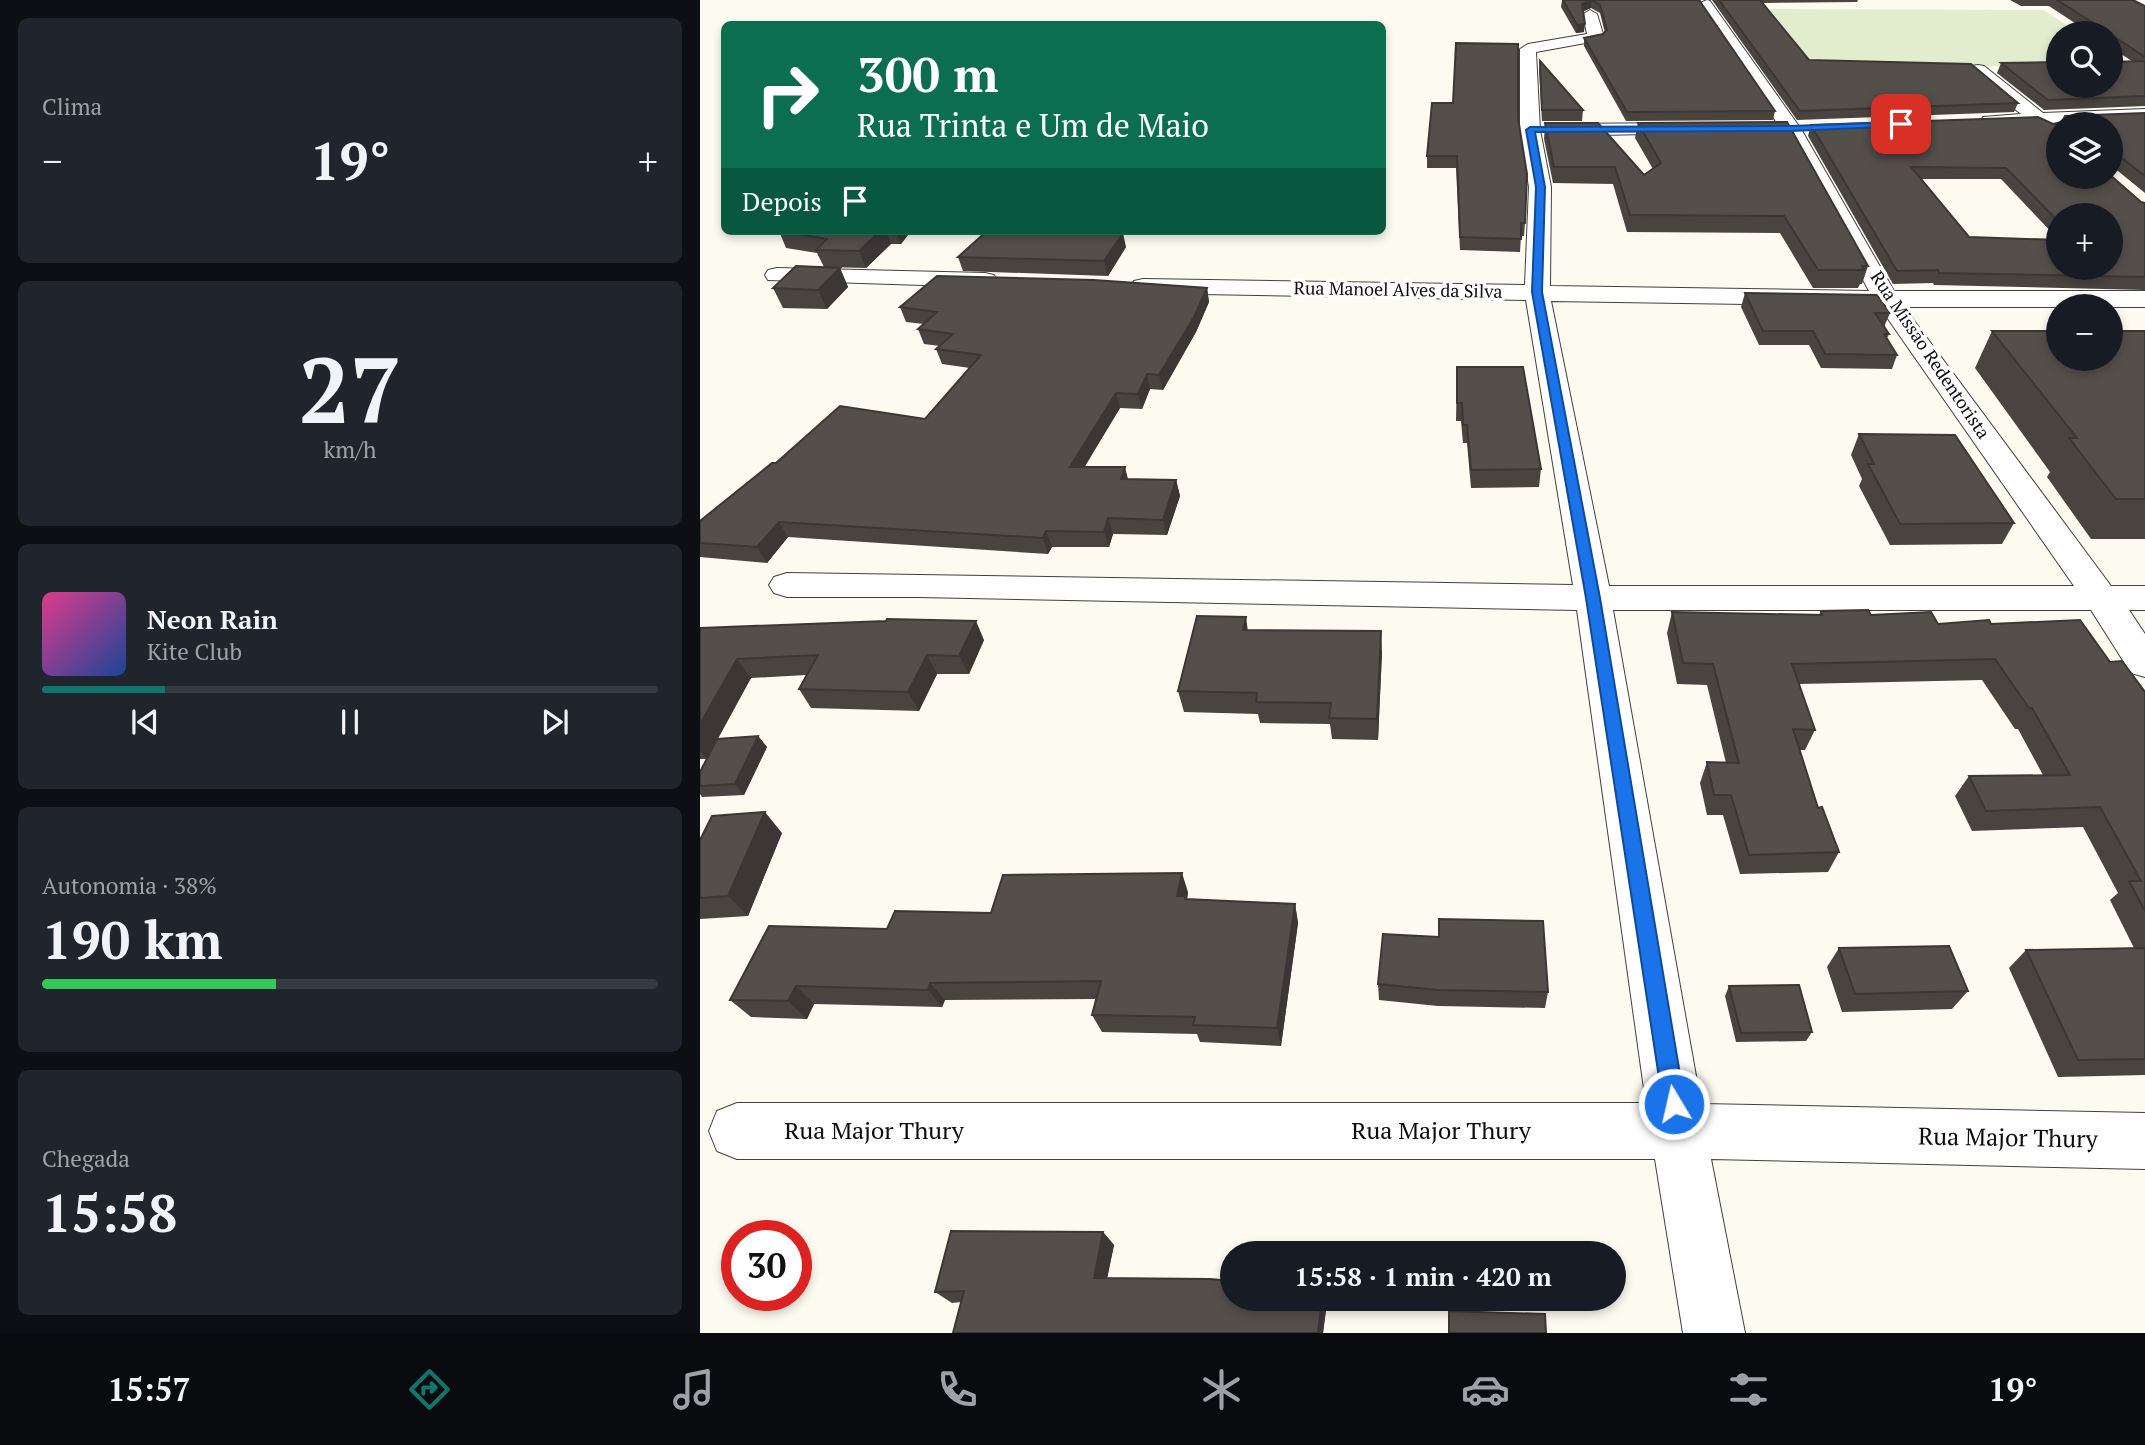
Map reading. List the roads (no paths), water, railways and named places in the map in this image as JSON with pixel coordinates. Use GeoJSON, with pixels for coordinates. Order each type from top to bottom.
{"type":"FeatureCollection","features":[{"type":"Feature","properties":{"kind":"street","name":"Rua Missão Redentorista"},"geometry":{"type":"LineString","coordinates":[[1705,4],[1791,129],[1886,299],[2145,663]]}},
{"type":"Feature","properties":{"kind":"street"},"geometry":{"type":"LineString","coordinates":[[1590,14],[1596,37],[1528,49],[1530,130],[1540,187],[1537,292],[1593,598],[1678,1131],[1714,1333]]}},
{"type":"Feature","properties":{"kind":"street"},"geometry":{"type":"LineString","coordinates":[[1978,71],[2046,125]]}},
{"type":"Feature","properties":{"kind":"street"},"geometry":{"type":"LineString","coordinates":[[1970,122],[2145,115]]}},
{"type":"Feature","properties":{"kind":"street"},"geometry":{"type":"LineString","coordinates":[[1763,129],[1818,128]]}},
{"type":"Feature","properties":{"kind":"street"},"geometry":{"type":"LineString","coordinates":[[1530,130],[1709,129]]}},
{"type":"Feature","properties":{"kind":"street"},"geometry":{"type":"LineString","coordinates":[[777,275],[1006,281]]}},
{"type":"Feature","properties":{"kind":"street","name":"Rua Manoel Alves da Silva"},"geometry":{"type":"LineString","coordinates":[[1114,285],[1886,299],[2145,299]]}},
{"type":"Feature","properties":{"kind":"street"},"geometry":{"type":"LineString","coordinates":[[787,585],[1593,598],[2145,598]]}},
{"type":"Feature","properties":{"kind":"street","name":"Rua Major Thury"},"geometry":{"type":"LineString","coordinates":[[737,1131],[1678,1131],[2145,1141]]}}]}
